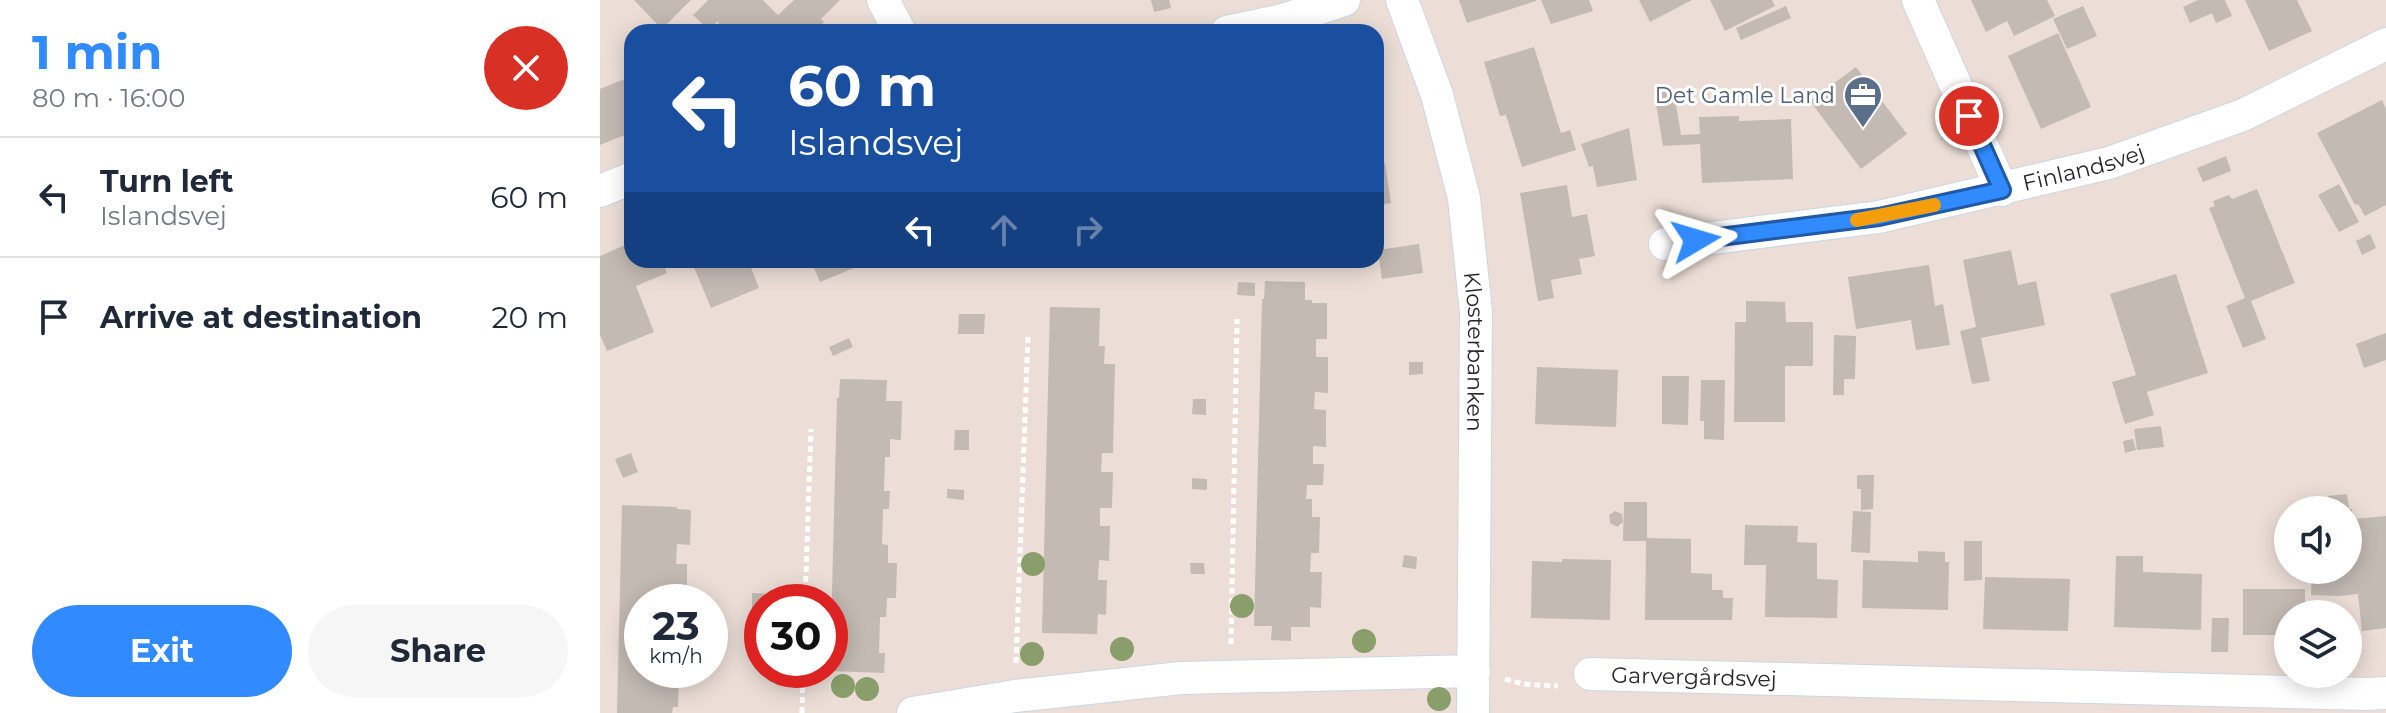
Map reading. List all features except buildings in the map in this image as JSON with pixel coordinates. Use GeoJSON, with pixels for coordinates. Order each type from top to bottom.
{"type":"FeatureCollection","features":[{"type":"Feature","properties":{"kind":"street"},"geometry":{"type":"LineString","coordinates":[[883,0],[896,24]]}},
{"type":"Feature","properties":{"kind":"street"},"geometry":{"type":"LineString","coordinates":[[1264,24],[1344,0]]}},
{"type":"Feature","properties":{"kind":"street","name":"Klosterbanken"},"geometry":{"type":"LineString","coordinates":[[1402,0],[1437,95],[1464,198],[1476,312],[1473,713]]}},
{"type":"Feature","properties":{"kind":"street"},"geometry":{"type":"LineString","coordinates":[[1918,0],[2002,190]]}},
{"type":"Feature","properties":{"kind":"street","name":"Finlandsvej"},"geometry":{"type":"LineString","coordinates":[[1665,244],[1879,217],[2109,163],[2243,115],[2386,44]]}},
{"type":"Feature","properties":{"kind":"street"},"geometry":{"type":"LineString","coordinates":[[600,191],[624,181]]}},
{"type":"Feature","properties":{"kind":"street"},"geometry":{"type":"LineString","coordinates":[[913,713],[1015,696],[1181,678],[1474,671]]}},
{"type":"Feature","properties":{"kind":"street","name":"Garvergårdsvej"},"geometry":{"type":"LineString","coordinates":[[1590,674],[2386,693]]}},
{"type":"Feature","properties":{"kind":"path"},"geometry":{"type":"LineString","coordinates":[[1231,677],[1237,319]]}},
{"type":"Feature","properties":{"kind":"path"},"geometry":{"type":"LineString","coordinates":[[1015,696],[1028,335]]}},
{"type":"Feature","properties":{"kind":"path"},"geometry":{"type":"LineString","coordinates":[[806,584],[811,429]]}},
{"type":"Feature","properties":{"kind":"path","name":"Garvergårdsvej"},"geometry":{"type":"LineString","coordinates":[[1474,671],[1523,684],[1575,687],[1590,674]]}},
{"type":"Feature","properties":{"kind":"path"},"geometry":{"type":"LineString","coordinates":[[802,713],[803,688]]}},
{"type":"Feature","properties":{"kind":"slow traffic"},"geometry":{"type":"LineString","coordinates":[[1857,220],[1934,205]]}},
{"type":"Feature","properties":{"kind":"place","name":"Det Gamle Land"},"geometry":{"type":"Point","coordinates":[1863,129]}},
{"type":"Feature","properties":{"kind":"route"},"geometry":{"type":"LineString","coordinates":[[1696,240],[1879,217],[2002,190],[1969,116]]}}]}
